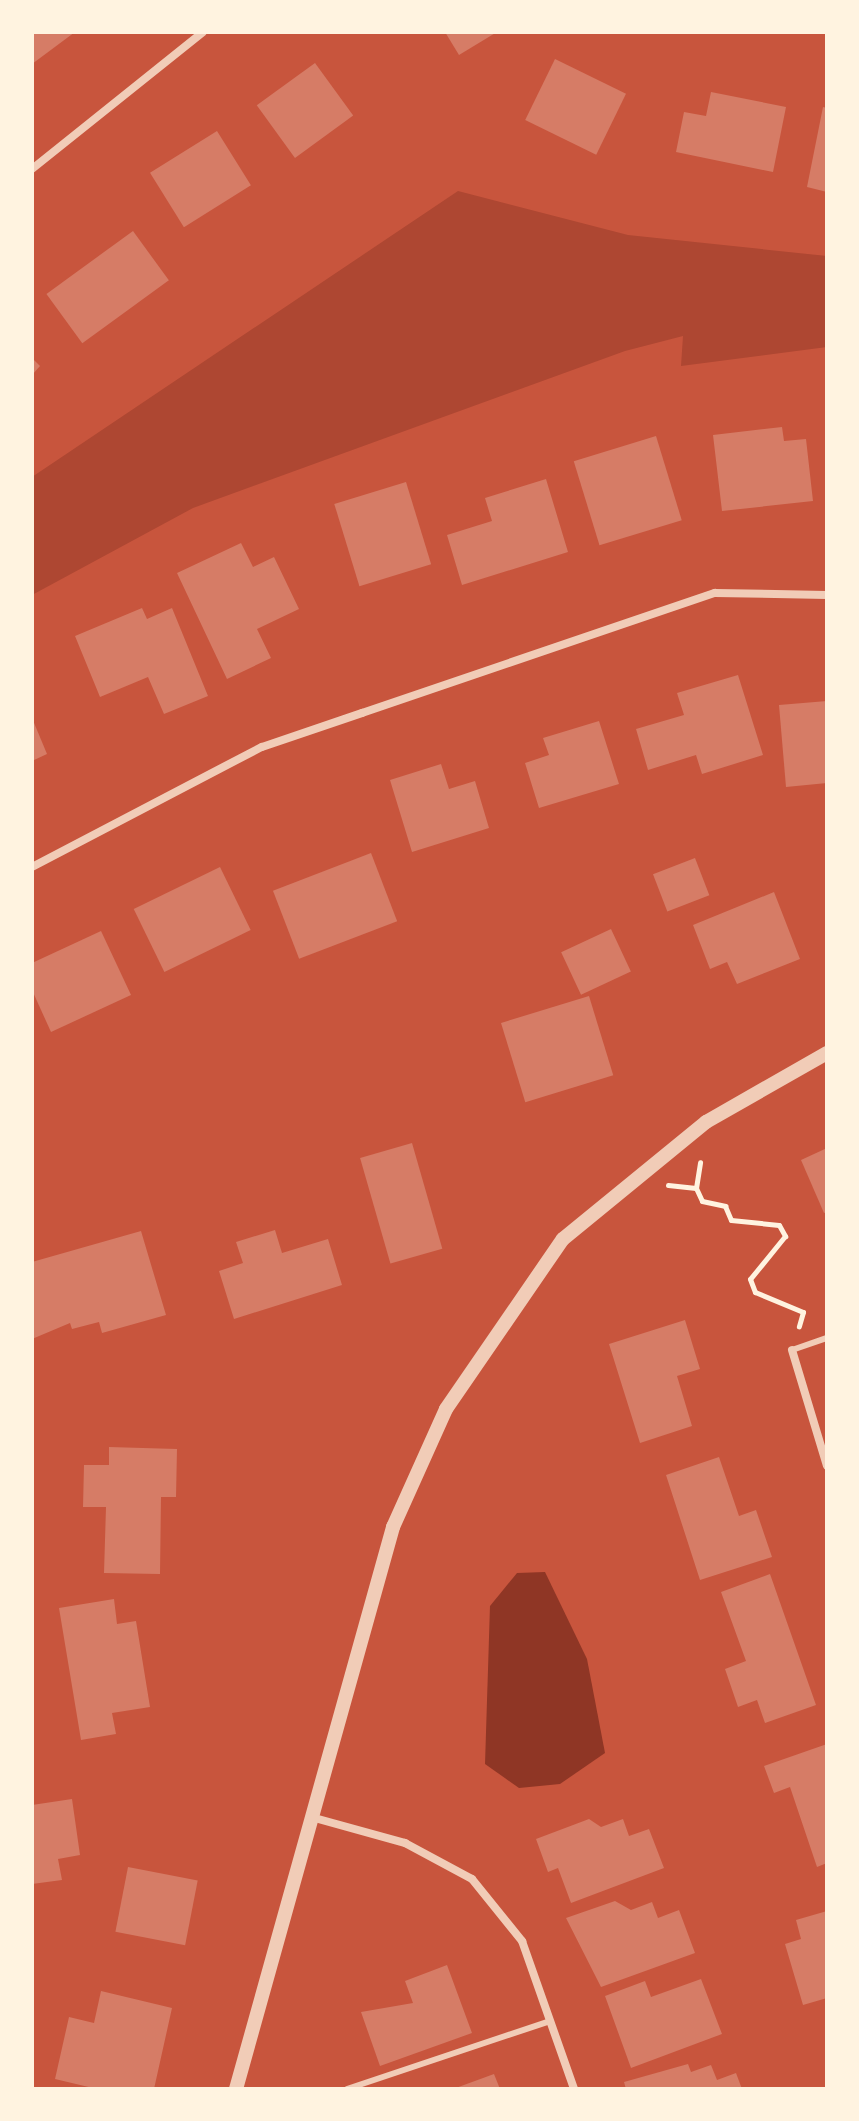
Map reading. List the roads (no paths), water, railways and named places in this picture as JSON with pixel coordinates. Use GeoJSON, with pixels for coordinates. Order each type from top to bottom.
{"type":"FeatureCollection","features":[{"type":"Feature","properties":{"kind":"street"},"geometry":{"type":"LineString","coordinates":[[32,169],[203,32]]}},
{"type":"Feature","properties":{"kind":"street"},"geometry":{"type":"LineString","coordinates":[[32,867],[262,747],[715,593],[827,595]]}},
{"type":"Feature","properties":{"kind":"street"},"geometry":{"type":"LineString","coordinates":[[236,2089],[393,1527],[446,1409],[563,1239],[632,1179],[749,1093],[827,1053]]}},
{"type":"Feature","properties":{"kind":"street"},"geometry":{"type":"LineString","coordinates":[[792,1350],[827,1466]]}},
{"type":"Feature","properties":{"kind":"street"},"geometry":{"type":"LineString","coordinates":[[311,1817],[405,1843],[472,1879],[522,1941],[574,2089]]}},
{"type":"Feature","properties":{"kind":"lane"},"geometry":{"type":"LineString","coordinates":[[792,1350],[827,1338]]}},
{"type":"Feature","properties":{"kind":"lane"},"geometry":{"type":"LineString","coordinates":[[347,2089],[550,2021]]}}]}
